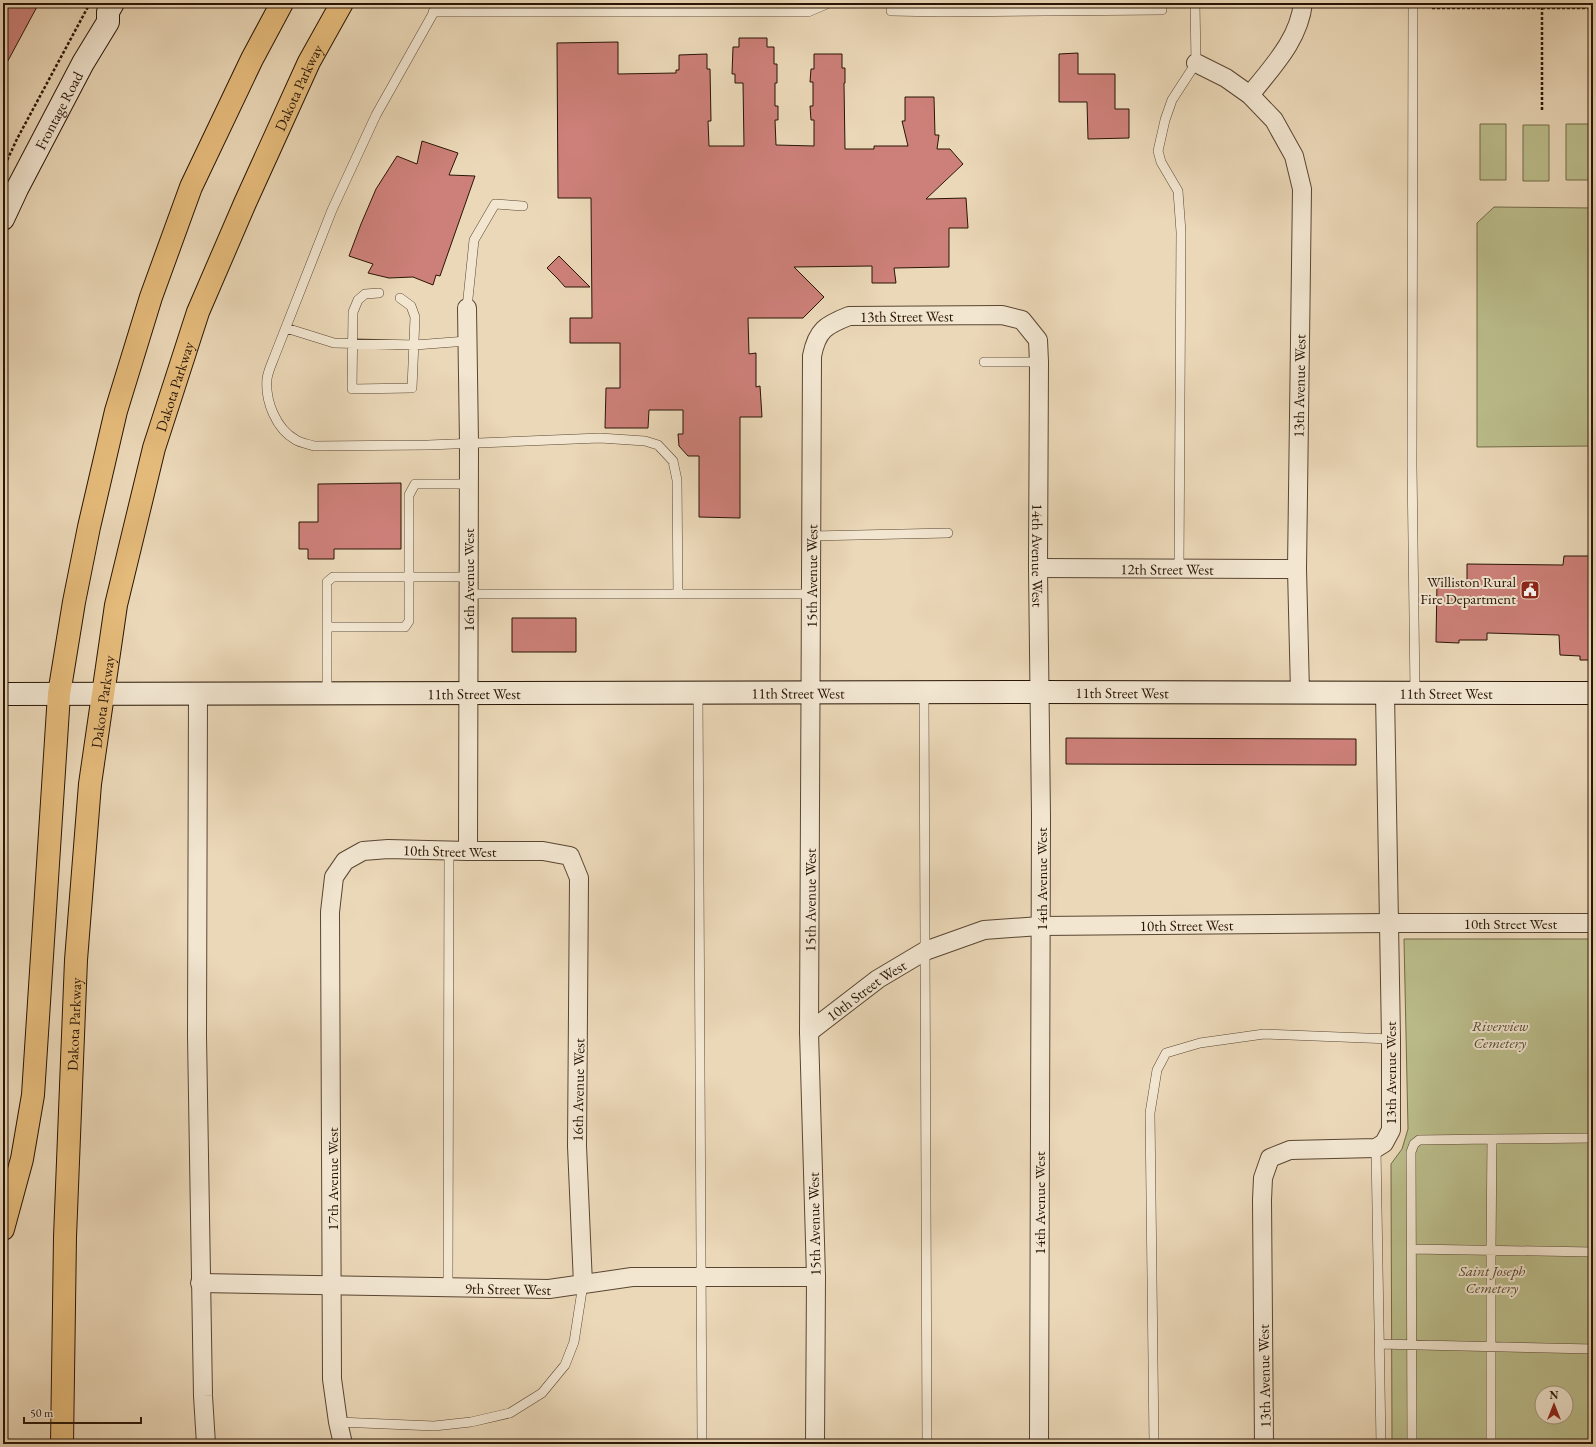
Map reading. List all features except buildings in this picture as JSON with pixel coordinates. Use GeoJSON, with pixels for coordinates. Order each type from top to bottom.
{"type":"FeatureCollection","features":[{"type":"Feature","properties":{"kind":"highway"},"geometry":{"type":"LineString","coordinates":[[3,1229],[22,1159],[33,1095],[59,694],[74,602],[89,527],[116,411],[151,297],[191,187],[252,59],[282,3]]}},
{"type":"Feature","properties":{"kind":"highway","name":"Dakota Parkway"},"geometry":{"type":"LineString","coordinates":[[62,1444],[65,1237],[76,960],[90,784],[116,604],[154,448],[198,312],[245,203],[309,62],[342,3]]}},
{"type":"Feature","properties":{"kind":"main road","name":"Frontage Road"},"geometry":{"type":"LineString","coordinates":[[3,219],[17,189],[83,63],[108,22],[104,5]]}},
{"type":"Feature","properties":{"kind":"main road","name":"11th Street West"},"geometry":{"type":"LineString","coordinates":[[3,694],[698,692],[1593,693]]}},
{"type":"Feature","properties":{"kind":"street"},"geometry":{"type":"LineString","coordinates":[[1250,95],[1288,46],[1302,14],[1303,3]]}},
{"type":"Feature","properties":{"kind":"street","name":"13th Avenue West"},"geometry":{"type":"LineString","coordinates":[[1196,63],[1226,78],[1250,95],[1274,120],[1294,156],[1302,189],[1297,569],[1300,693]]}},
{"type":"Feature","properties":{"kind":"street","name":"16th Avenue West"},"geometry":{"type":"LineString","coordinates":[[467,308],[469,443],[468,851]]}},
{"type":"Feature","properties":{"kind":"street","name":"13th Street West"},"geometry":{"type":"LineString","coordinates":[[812,356],[815,341],[829,324],[849,316],[1002,315],[1022,320]]}},
{"type":"Feature","properties":{"kind":"street","name":"14th Avenue West"},"geometry":{"type":"LineString","coordinates":[[1022,320],[1038,340],[1039,362],[1038,692],[1041,816],[1039,1444]]}},
{"type":"Feature","properties":{"kind":"street","name":"15th Avenue West"},"geometry":{"type":"LineString","coordinates":[[812,356],[809,1032],[816,1278],[815,1444]]}},
{"type":"Feature","properties":{"kind":"street","name":"12th Street West"},"geometry":{"type":"LineString","coordinates":[[1038,568],[1297,569]]}},
{"type":"Feature","properties":{"kind":"street"},"geometry":{"type":"LineString","coordinates":[[198,693],[197,1036],[200,1283],[203,1396],[206,1444]]}},
{"type":"Feature","properties":{"kind":"street","name":"13th Avenue West"},"geometry":{"type":"LineString","coordinates":[[1264,1444],[1262,1200],[1263,1178],[1270,1158],[1290,1150],[1376,1148],[1384,1143],[1391,1130],[1391,1039],[1385,693]]}},
{"type":"Feature","properties":{"kind":"street","name":"10th Street West"},"geometry":{"type":"LineString","coordinates":[[330,912],[334,877],[345,861],[363,851],[388,849],[449,851],[543,851],[570,856],[579,878],[580,897]]}},
{"type":"Feature","properties":{"kind":"street","name":"16th Avenue West"},"geometry":{"type":"LineString","coordinates":[[580,897],[577,1146],[583,1284]]}},
{"type":"Feature","properties":{"kind":"street","name":"17th Avenue West"},"geometry":{"type":"LineString","coordinates":[[330,912],[332,1379],[338,1422],[343,1444]]}},
{"type":"Feature","properties":{"kind":"street","name":"10th Street West"},"geometry":{"type":"LineString","coordinates":[[809,1032],[878,979],[925,950],[984,930],[1040,926],[1593,923]]}},
{"type":"Feature","properties":{"kind":"street","name":"9th Street West"},"geometry":{"type":"LineString","coordinates":[[200,1283],[548,1289],[632,1277],[816,1278]]}},
{"type":"Feature","properties":{"kind":"lane"},"geometry":{"type":"LineString","coordinates":[[439,3],[376,115],[335,203],[275,355],[268,378],[268,398],[273,415],[284,429],[296,440],[314,446],[428,445],[600,438],[645,440],[658,445],[673,461],[677,480],[678,594]]}},
{"type":"Feature","properties":{"kind":"lane"},"geometry":{"type":"LineString","coordinates":[[433,12],[525,7],[808,12],[829,3]]}},
{"type":"Feature","properties":{"kind":"lane"},"geometry":{"type":"LineString","coordinates":[[891,3],[891,11],[942,12],[1028,7],[1162,10],[1162,3]]}},
{"type":"Feature","properties":{"kind":"lane"},"geometry":{"type":"LineString","coordinates":[[1179,568],[1180,226],[1178,191],[1161,162],[1158,151],[1165,120],[1172,100],[1196,63],[1194,3]]}},
{"type":"Feature","properties":{"kind":"lane"},"geometry":{"type":"LineString","coordinates":[[1413,3],[1412,466],[1415,692]]}},
{"type":"Feature","properties":{"kind":"lane"},"geometry":{"type":"LineString","coordinates":[[467,308],[474,240],[495,204],[523,206]]}},
{"type":"Feature","properties":{"kind":"lane"},"geometry":{"type":"LineString","coordinates":[[379,293],[365,294],[358,300],[353,312],[352,389],[412,388],[415,317],[411,306],[400,298]]}},
{"type":"Feature","properties":{"kind":"lane"},"geometry":{"type":"LineString","coordinates":[[286,328],[334,343],[414,345],[467,342]]}},
{"type":"Feature","properties":{"kind":"lane"},"geometry":{"type":"LineString","coordinates":[[984,362],[1039,362]]}},
{"type":"Feature","properties":{"kind":"lane"},"geometry":{"type":"LineString","coordinates":[[327,627],[405,627],[409,622],[409,495],[415,484],[469,484]]}},
{"type":"Feature","properties":{"kind":"lane"},"geometry":{"type":"LineString","coordinates":[[812,536],[948,533]]}},
{"type":"Feature","properties":{"kind":"lane"},"geometry":{"type":"LineString","coordinates":[[327,693],[327,582],[333,577],[409,577],[468,586],[678,594],[811,594]]}},
{"type":"Feature","properties":{"kind":"lane"},"geometry":{"type":"LineString","coordinates":[[698,692],[702,1444]]}},
{"type":"Feature","properties":{"kind":"lane"},"geometry":{"type":"LineString","coordinates":[[924,692],[927,1444]]}},
{"type":"Feature","properties":{"kind":"lane"},"geometry":{"type":"LineString","coordinates":[[448,1287],[449,851]]}},
{"type":"Feature","properties":{"kind":"lane"},"geometry":{"type":"LineString","coordinates":[[1154,1444],[1150,1113],[1157,1070],[1166,1053],[1200,1043],[1264,1034],[1391,1039]]}},
{"type":"Feature","properties":{"kind":"lane"},"geometry":{"type":"LineString","coordinates":[[1412,1444],[1411,1152],[1414,1144],[1419,1140],[1593,1138]]}},
{"type":"Feature","properties":{"kind":"lane"},"geometry":{"type":"LineString","coordinates":[[1491,1444],[1492,1139]]}},
{"type":"Feature","properties":{"kind":"lane"},"geometry":{"type":"LineString","coordinates":[[1376,1148],[1381,1444]]}},
{"type":"Feature","properties":{"kind":"lane"},"geometry":{"type":"LineString","coordinates":[[1412,1248],[1593,1252]]}},
{"type":"Feature","properties":{"kind":"lane"},"geometry":{"type":"LineString","coordinates":[[338,1422],[434,1426],[471,1422],[510,1413],[542,1394],[565,1365],[574,1342],[580,1313],[583,1284]]}},
{"type":"Feature","properties":{"kind":"lane"},"geometry":{"type":"LineString","coordinates":[[1379,1344],[1593,1350]]}},
{"type":"Feature","properties":{"kind":"path"},"geometry":{"type":"LineString","coordinates":[[3,169],[17,139],[104,5]]}},
{"type":"Feature","properties":{"kind":"path"},"geometry":{"type":"LineString","coordinates":[[1432,8],[1593,8]]}},
{"type":"Feature","properties":{"kind":"path"},"geometry":{"type":"LineString","coordinates":[[1542,8],[1542,110]]}},
{"type":"Feature","properties":{"kind":"green space"},"geometry":{"type":"Polygon","coordinates":[[[1480,124],[1506,124],[1506,180],[1480,180],[1480,124]]]}},
{"type":"Feature","properties":{"kind":"green space"},"geometry":{"type":"Polygon","coordinates":[[[1566,124],[1592,124],[1592,180],[1566,180],[1566,124]]]}},
{"type":"Feature","properties":{"kind":"green space"},"geometry":{"type":"Polygon","coordinates":[[[1523,125],[1549,125],[1549,181],[1523,181],[1523,125]]]}},
{"type":"Feature","properties":{"kind":"green space"},"geometry":{"type":"Polygon","coordinates":[[[1494,207],[1593,208],[1593,446],[1477,447],[1477,223],[1494,207]]]}},
{"type":"Feature","properties":{"kind":"green space","name":"Saint Joseph Cemetery"},"geometry":{"type":"Polygon","coordinates":[[[1404,939],[1593,939],[1593,1444],[1392,1444],[1391,1164],[1402,1149],[1408,1129],[1404,939]]]}},
{"type":"Feature","properties":{"kind":"place","name":"Williston Rural Fire Department"},"geometry":{"type":"Point","coordinates":[1530,590]}},
{"type":"Feature","properties":{"kind":"park label","name":"Riverview Cemetery"},"geometry":{"type":"Point","coordinates":[1500,1034]}}]}
